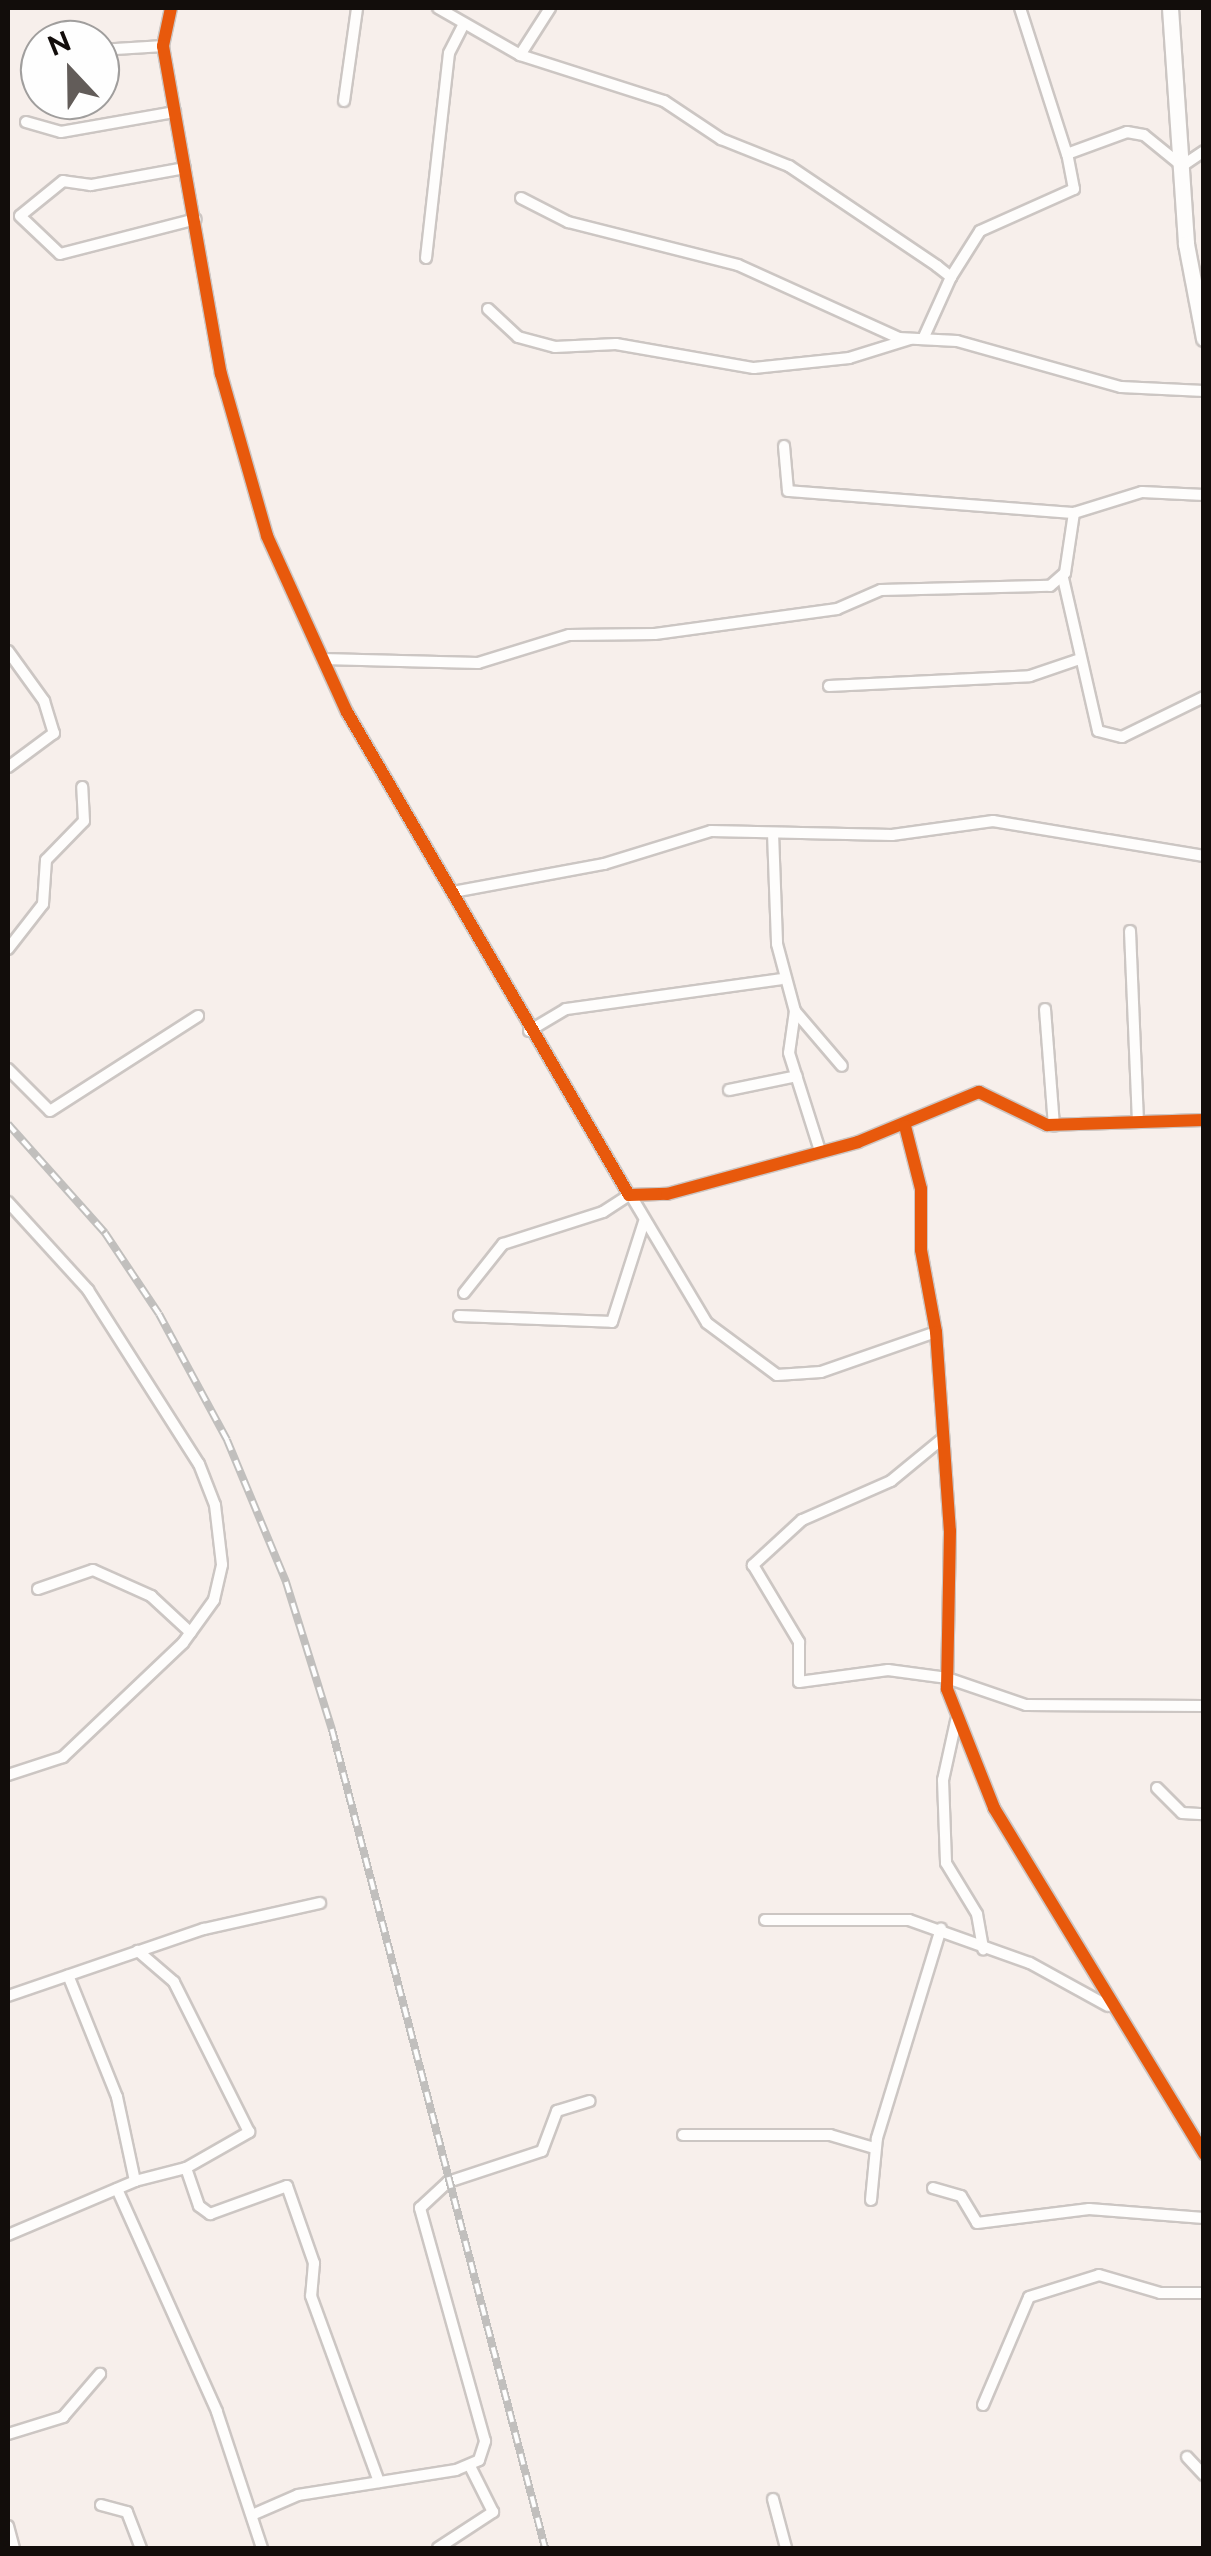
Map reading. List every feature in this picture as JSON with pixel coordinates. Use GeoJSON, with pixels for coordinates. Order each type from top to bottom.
{"type":"FeatureCollection","features":[{"type":"Feature","properties":{"kind":"street"},"geometry":{"type":"LineString","coordinates":[[171,8],[162,46],[227,409],[267,536],[323,659],[528,1031],[707,1324],[777,1375],[821,1372],[936,1332]]}},
{"type":"Feature","properties":{"kind":"street"},"geometry":{"type":"LineString","coordinates":[[344,102],[357,8]]}},
{"type":"Feature","properties":{"kind":"street"},"geometry":{"type":"LineString","coordinates":[[438,8],[462,27],[520,55],[664,101],[722,139],[789,166],[951,277]]}},
{"type":"Feature","properties":{"kind":"street"},"geometry":{"type":"LineString","coordinates":[[520,55],[550,8]]}},
{"type":"Feature","properties":{"kind":"street"},"geometry":{"type":"LineString","coordinates":[[488,309],[518,337],[556,348],[616,344],[754,368],[849,358],[917,339],[980,231],[1074,189],[1067,154],[1020,8]]}},
{"type":"Feature","properties":{"kind":"street"},"geometry":{"type":"LineString","coordinates":[[1170,8],[1182,166],[1204,338]]}},
{"type":"Feature","properties":{"kind":"street"},"geometry":{"type":"LineString","coordinates":[[426,258],[450,54],[462,27]]}},
{"type":"Feature","properties":{"kind":"street"},"geometry":{"type":"LineString","coordinates":[[120,49],[162,46]]}},
{"type":"Feature","properties":{"kind":"street"},"geometry":{"type":"LineString","coordinates":[[26,122],[61,132],[175,112]]}},
{"type":"Feature","properties":{"kind":"street"},"geometry":{"type":"LineString","coordinates":[[1067,154],[1126,132],[1144,135],[1182,166]]}},
{"type":"Feature","properties":{"kind":"street"},"geometry":{"type":"LineString","coordinates":[[1182,166],[1204,151]]}},
{"type":"Feature","properties":{"kind":"street"},"geometry":{"type":"LineString","coordinates":[[185,168],[92,185],[56,183],[20,216],[60,254],[196,219]]}},
{"type":"Feature","properties":{"kind":"street"},"geometry":{"type":"LineString","coordinates":[[521,198],[568,222],[738,265],[917,339],[969,344],[1121,386],[1204,391]]}},
{"type":"Feature","properties":{"kind":"street"},"geometry":{"type":"LineString","coordinates":[[784,446],[788,491],[1074,513],[1142,492],[1204,495]]}},
{"type":"Feature","properties":{"kind":"street"},"geometry":{"type":"LineString","coordinates":[[1074,513],[1063,578],[1092,724],[1114,739],[1204,697]]}},
{"type":"Feature","properties":{"kind":"street"},"geometry":{"type":"LineString","coordinates":[[323,659],[478,663],[569,635],[655,634],[838,610],[880,590],[1028,588],[1063,578]]}},
{"type":"Feature","properties":{"kind":"street"},"geometry":{"type":"LineString","coordinates":[[8,653],[44,701],[54,734],[8,767]]}},
{"type":"Feature","properties":{"kind":"street"},"geometry":{"type":"LineString","coordinates":[[829,686],[1030,676],[1077,660]]}},
{"type":"Feature","properties":{"kind":"street"},"geometry":{"type":"LineString","coordinates":[[8,948],[43,904],[46,860],[84,822],[82,787]]}},
{"type":"Feature","properties":{"kind":"street"},"geometry":{"type":"LineString","coordinates":[[452,892],[604,864],[686,835],[892,835],[993,820],[1204,856]]}},
{"type":"Feature","properties":{"kind":"street"},"geometry":{"type":"LineString","coordinates":[[773,832],[782,979],[794,1011],[842,1066]]}},
{"type":"Feature","properties":{"kind":"street"},"geometry":{"type":"LineString","coordinates":[[1130,931],[1138,1119]]}},
{"type":"Feature","properties":{"kind":"street"},"geometry":{"type":"LineString","coordinates":[[528,1031],[566,1009],[782,979]]}},
{"type":"Feature","properties":{"kind":"street"},"geometry":{"type":"LineString","coordinates":[[1045,1009],[1054,1126]]}},
{"type":"Feature","properties":{"kind":"street"},"geometry":{"type":"LineString","coordinates":[[794,1011],[788,1053],[820,1151]]}},
{"type":"Feature","properties":{"kind":"street"},"geometry":{"type":"LineString","coordinates":[[8,1070],[50,1112],[198,1016]]}},
{"type":"Feature","properties":{"kind":"street"},"geometry":{"type":"LineString","coordinates":[[730,1090],[796,1076]]}},
{"type":"Feature","properties":{"kind":"street"},"geometry":{"type":"LineString","coordinates":[[464,1293],[503,1244],[603,1212],[631,1197],[905,1126],[986,1091],[1027,1119],[1054,1126],[1138,1119],[1204,1120]]}},
{"type":"Feature","properties":{"kind":"street"},"geometry":{"type":"LineString","coordinates":[[905,1126],[921,1189],[921,1250],[936,1332],[950,1531],[946,1678],[957,1720],[994,1808],[1082,1946],[1108,2007],[1204,2154]]}},
{"type":"Feature","properties":{"kind":"street"},"geometry":{"type":"LineString","coordinates":[[8,1202],[88,1290],[210,1483],[222,1565],[214,1600],[192,1634],[62,1757],[8,1775]]}},
{"type":"Feature","properties":{"kind":"street"},"geometry":{"type":"LineString","coordinates":[[458,1316],[612,1322],[644,1222]]}},
{"type":"Feature","properties":{"kind":"street"},"geometry":{"type":"LineString","coordinates":[[942,1439],[891,1481],[802,1520],[752,1565],[799,1642],[798,1682],[888,1670],[946,1678],[1026,1705],[1204,1706]]}},
{"type":"Feature","properties":{"kind":"street"},"geometry":{"type":"LineString","coordinates":[[38,1588],[93,1570],[151,1596],[192,1634]]}},
{"type":"Feature","properties":{"kind":"street"},"geometry":{"type":"LineString","coordinates":[[957,1720],[945,1761],[944,1842],[949,1874],[978,1914],[983,1949]]}},
{"type":"Feature","properties":{"kind":"street"},"geometry":{"type":"LineString","coordinates":[[1157,1788],[1182,1813],[1204,1814]]}},
{"type":"Feature","properties":{"kind":"street"},"geometry":{"type":"LineString","coordinates":[[8,1996],[138,1951],[320,1903]]}},
{"type":"Feature","properties":{"kind":"street"},"geometry":{"type":"LineString","coordinates":[[765,1920],[876,1915],[941,1929],[983,1949],[1030,1963],[1108,2007]]}},
{"type":"Feature","properties":{"kind":"street"},"geometry":{"type":"LineString","coordinates":[[871,2200],[874,2148],[941,1929]]}},
{"type":"Feature","properties":{"kind":"street"},"geometry":{"type":"LineString","coordinates":[[8,2235],[134,2181],[186,2168],[241,2140],[249,2124],[174,1982],[138,1951]]}},
{"type":"Feature","properties":{"kind":"street"},"geometry":{"type":"LineString","coordinates":[[68,1975],[117,2097],[134,2181]]}},
{"type":"Feature","properties":{"kind":"street"},"geometry":{"type":"LineString","coordinates":[[252,2515],[298,2495],[470,2466],[485,2441],[420,2208],[448,2182],[542,2151],[557,2111],[589,2101]]}},
{"type":"Feature","properties":{"kind":"street"},"geometry":{"type":"LineString","coordinates":[[684,2136],[830,2134],[874,2148]]}},
{"type":"Feature","properties":{"kind":"street"},"geometry":{"type":"LineString","coordinates":[[186,2168],[199,2206],[210,2214],[286,2186],[314,2263],[311,2296],[379,2482]]}},
{"type":"Feature","properties":{"kind":"street"},"geometry":{"type":"LineString","coordinates":[[933,2188],[962,2196],[977,2223],[1089,2209],[1204,2218]]}},
{"type":"Feature","properties":{"kind":"street"},"geometry":{"type":"LineString","coordinates":[[116,2190],[217,2412],[262,2548]]}},
{"type":"Feature","properties":{"kind":"street"},"geometry":{"type":"LineString","coordinates":[[983,2405],[1029,2296],[1099,2275],[1160,2293],[1204,2293]]}},
{"type":"Feature","properties":{"kind":"street"},"geometry":{"type":"LineString","coordinates":[[8,2434],[63,2417],[100,2374]]}},
{"type":"Feature","properties":{"kind":"street"},"geometry":{"type":"LineString","coordinates":[[1187,2457],[1204,2475]]}},
{"type":"Feature","properties":{"kind":"street"},"geometry":{"type":"LineString","coordinates":[[438,2548],[492,2512],[470,2466]]}},
{"type":"Feature","properties":{"kind":"street"},"geometry":{"type":"LineString","coordinates":[[773,2499],[786,2548]]}},
{"type":"Feature","properties":{"kind":"street"},"geometry":{"type":"LineString","coordinates":[[101,2505],[127,2512],[141,2548]]}},
{"type":"Feature","properties":{"kind":"street"},"geometry":{"type":"LineString","coordinates":[[8,2526],[14,2548]]}},
{"type":"Feature","properties":{"kind":"railway"},"geometry":{"type":"LineString","coordinates":[[8,1124],[105,1233],[159,1314],[227,1440],[286,1582],[332,1730],[545,2548]]}},
{"type":"Feature","properties":{"kind":"cycle path"},"geometry":{"type":"LineString","coordinates":[[171,8],[163,46],[221,374],[267,536],[347,712],[629,1195],[667,1194],[858,1142],[979,1092],[1047,1125],[1204,1120]]}},
{"type":"Feature","properties":{"kind":"cycle path"},"geometry":{"type":"LineString","coordinates":[[905,1126],[921,1189],[921,1250],[936,1332],[950,1531],[947,1689],[994,1808],[1204,2154]]}}]}
